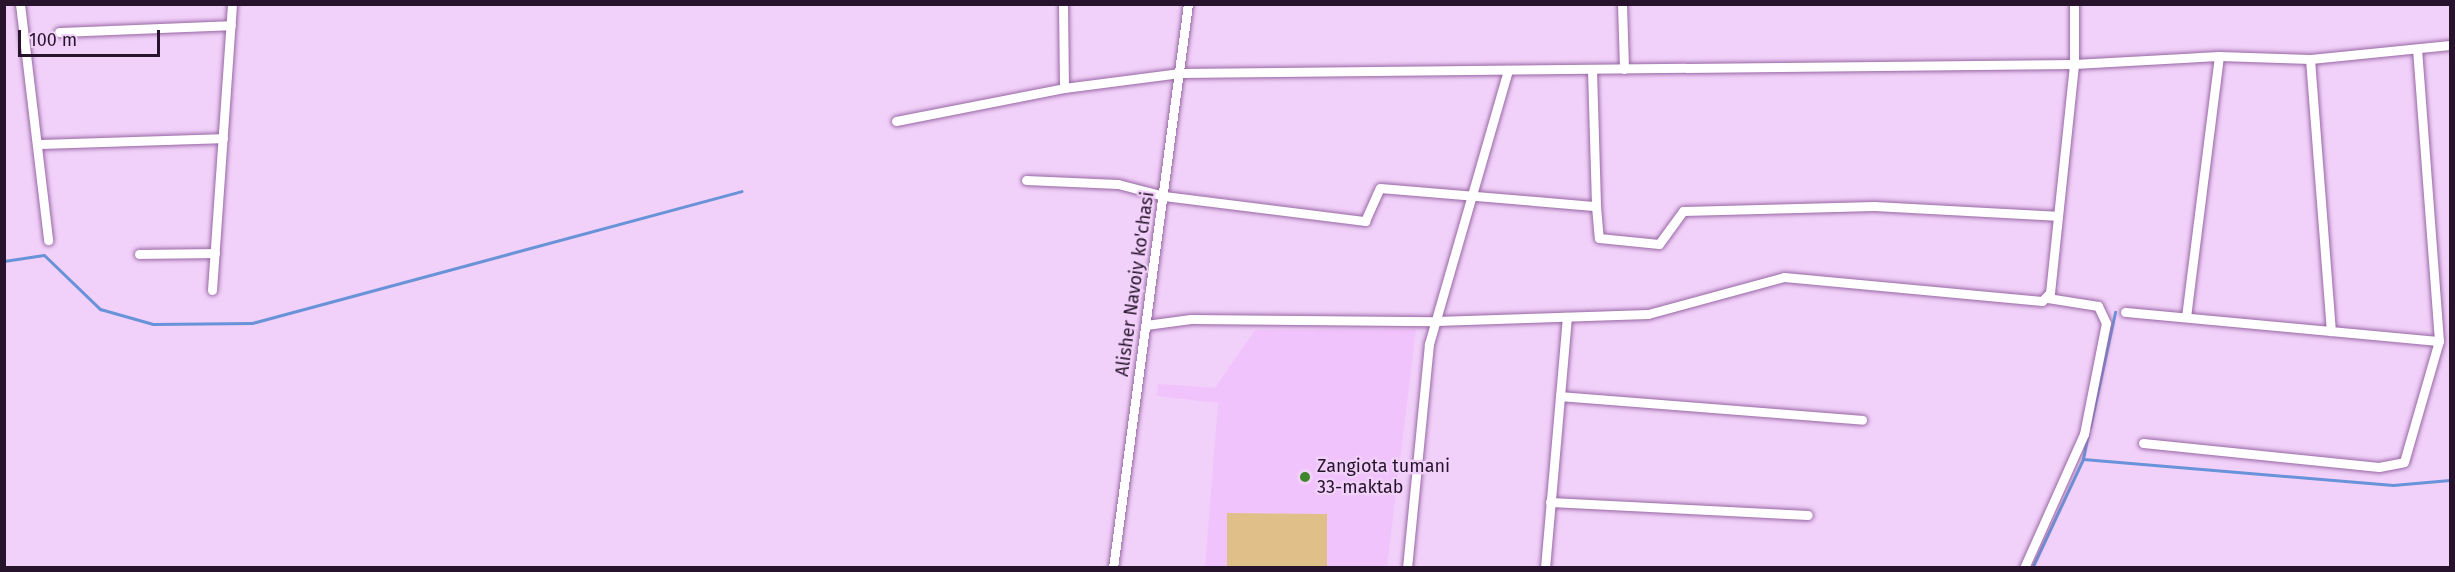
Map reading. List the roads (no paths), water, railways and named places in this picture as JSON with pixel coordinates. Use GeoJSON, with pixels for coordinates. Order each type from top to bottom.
{"type":"FeatureCollection","features":[{"type":"Feature","properties":{"kind":"street"},"geometry":{"type":"LineString","coordinates":[[20,4],[48,240]]}},
{"type":"Feature","properties":{"kind":"street"},"geometry":{"type":"LineString","coordinates":[[212,290],[232,4]]}},
{"type":"Feature","properties":{"kind":"street"},"geometry":{"type":"LineString","coordinates":[[1063,4],[1064,88]]}},
{"type":"Feature","properties":{"kind":"street","name":"Alisher Navoiy ko'chasi"},"geometry":{"type":"LineString","coordinates":[[1113,567],[1188,4]]}},
{"type":"Feature","properties":{"kind":"street"},"geometry":{"type":"LineString","coordinates":[[1622,4],[1624,69]]}},
{"type":"Feature","properties":{"kind":"street"},"geometry":{"type":"LineString","coordinates":[[2048,298],[2074,64],[2074,4]]}},
{"type":"Feature","properties":{"kind":"street"},"geometry":{"type":"LineString","coordinates":[[59,32],[231,25]]}},
{"type":"Feature","properties":{"kind":"street"},"geometry":{"type":"LineString","coordinates":[[896,121],[1064,88],[1180,73],[2074,64],[2219,56],[2310,59],[2451,45]]}},
{"type":"Feature","properties":{"kind":"street"},"geometry":{"type":"LineString","coordinates":[[2143,443],[2398,467],[2404,462],[2439,341],[2417,49]]}},
{"type":"Feature","properties":{"kind":"street"},"geometry":{"type":"LineString","coordinates":[[2186,318],[2219,56]]}},
{"type":"Feature","properties":{"kind":"street"},"geometry":{"type":"LineString","coordinates":[[2310,59],[2331,331]]}},
{"type":"Feature","properties":{"kind":"street"},"geometry":{"type":"LineString","coordinates":[[1592,69],[1599,238],[1659,244],[1683,211],[1874,206],[2056,216]]}},
{"type":"Feature","properties":{"kind":"street"},"geometry":{"type":"LineString","coordinates":[[1407,567],[1429,344],[1474,195],[1508,70]]}},
{"type":"Feature","properties":{"kind":"street"},"geometry":{"type":"LineString","coordinates":[[37,144],[223,138]]}},
{"type":"Feature","properties":{"kind":"street"},"geometry":{"type":"LineString","coordinates":[[1026,180],[1118,184],[1164,196],[1365,221],[1380,188],[1596,206]]}},
{"type":"Feature","properties":{"kind":"street"},"geometry":{"type":"LineString","coordinates":[[139,254],[215,253]]}},
{"type":"Feature","properties":{"kind":"street"},"geometry":{"type":"LineString","coordinates":[[1146,325],[1191,319],[1436,321],[1648,314],[1784,277],[2048,298],[2098,306],[2106,323],[2084,434],[2024,567]]}},
{"type":"Feature","properties":{"kind":"street"},"geometry":{"type":"LineString","coordinates":[[2125,312],[2439,341]]}},
{"type":"Feature","properties":{"kind":"street"},"geometry":{"type":"LineString","coordinates":[[1545,567],[1567,317]]}},
{"type":"Feature","properties":{"kind":"street"},"geometry":{"type":"LineString","coordinates":[[1560,396],[1862,420]]}},
{"type":"Feature","properties":{"kind":"street"},"geometry":{"type":"LineString","coordinates":[[1550,502],[1808,515]]}},
{"type":"Feature","properties":{"kind":"waterway"},"geometry":{"type":"LineString","coordinates":[[4,261],[44,255],[100,309],[153,324],[252,323],[742,191]]}},
{"type":"Feature","properties":{"kind":"waterway"},"geometry":{"type":"LineString","coordinates":[[2090,427],[2115,312]]}},
{"type":"Feature","properties":{"kind":"waterway"},"geometry":{"type":"LineString","coordinates":[[2032,568],[2083,459],[2088,434]]}},
{"type":"Feature","properties":{"kind":"waterway"},"geometry":{"type":"LineString","coordinates":[[2083,459],[2393,485],[2450,480]]}},
{"type":"Feature","properties":{"kind":"place","name":"Zangiota tumani 33-maktab"},"geometry":{"type":"Point","coordinates":[1305,477]}}]}
